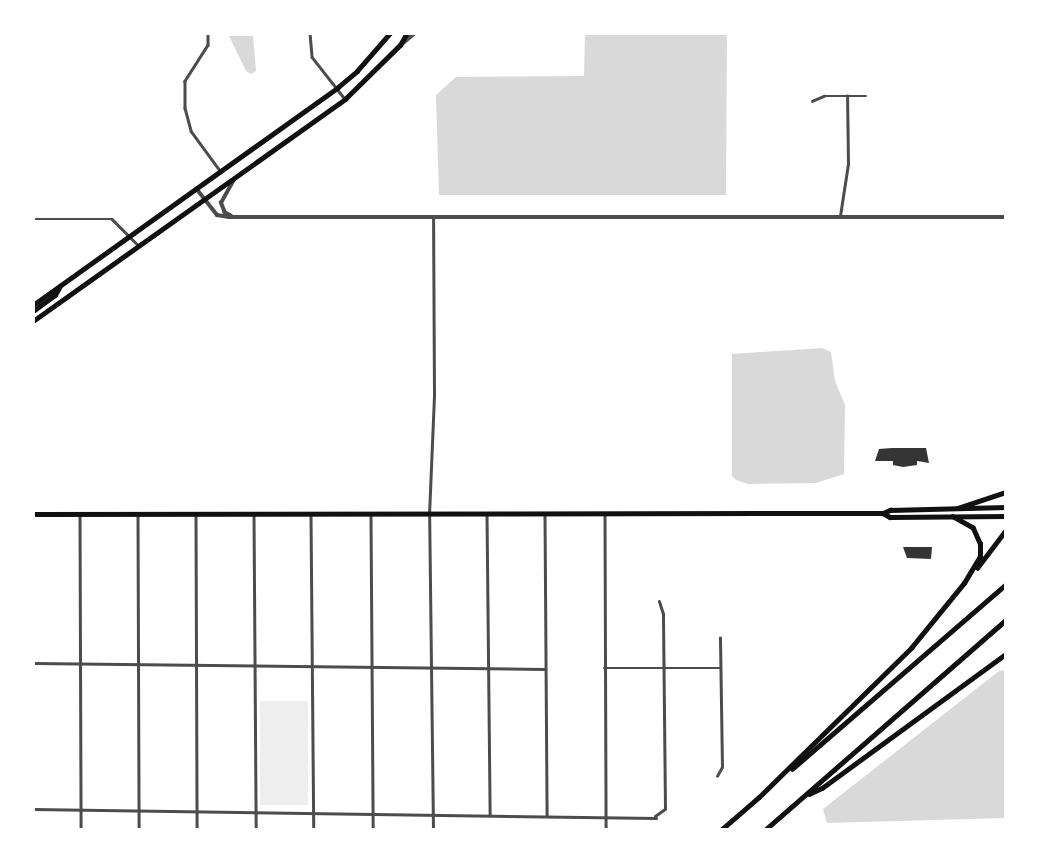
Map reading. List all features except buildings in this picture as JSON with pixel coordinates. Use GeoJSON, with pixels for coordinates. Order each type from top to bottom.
{"type":"FeatureCollection","features":[{"type":"Feature","properties":{"kind":"main road"},"geometry":{"type":"LineString","coordinates":[[33,304],[337,88],[357,71],[390,33]]}},
{"type":"Feature","properties":{"kind":"main road"},"geometry":{"type":"LineString","coordinates":[[33,321],[345,99],[400,46],[407,33]]}},
{"type":"Feature","properties":{"kind":"main road"},"geometry":{"type":"LineString","coordinates":[[33,311],[55,295],[61,285]]}},
{"type":"Feature","properties":{"kind":"main road"},"geometry":{"type":"LineString","coordinates":[[958,508],[1006,492]]}},
{"type":"Feature","properties":{"kind":"main road"},"geometry":{"type":"LineString","coordinates":[[33,514],[883,513],[890,510],[1006,508]]}},
{"type":"Feature","properties":{"kind":"main road"},"geometry":{"type":"LineString","coordinates":[[883,513],[890,517],[1006,516]]}},
{"type":"Feature","properties":{"kind":"main road"},"geometry":{"type":"LineString","coordinates":[[953,517],[973,528],[980,544],[976,564],[954,598]]}},
{"type":"Feature","properties":{"kind":"main road"},"geometry":{"type":"LineString","coordinates":[[759,797],[911,648],[954,598],[1006,530]]}},
{"type":"Feature","properties":{"kind":"main road"},"geometry":{"type":"LineString","coordinates":[[721,830],[1006,584]]}},
{"type":"Feature","properties":{"kind":"main road"},"geometry":{"type":"LineString","coordinates":[[765,830],[1006,620]]}},
{"type":"Feature","properties":{"kind":"main road"},"geometry":{"type":"LineString","coordinates":[[802,797],[822,788],[1006,654]]}},
{"type":"Feature","properties":{"kind":"street"},"geometry":{"type":"LineString","coordinates":[[208,33],[208,45],[185,81],[185,108],[191,131],[221,172]]}},
{"type":"Feature","properties":{"kind":"street"},"geometry":{"type":"LineString","coordinates":[[310,33],[312,57],[345,99]]}},
{"type":"Feature","properties":{"kind":"street"},"geometry":{"type":"LineString","coordinates":[[400,46],[415,33]]}},
{"type":"Feature","properties":{"kind":"street"},"geometry":{"type":"LineString","coordinates":[[811,101],[824,96],[866,96]]}},
{"type":"Feature","properties":{"kind":"street"},"geometry":{"type":"LineString","coordinates":[[841,216],[848,164],[847,96]]}},
{"type":"Feature","properties":{"kind":"street"},"geometry":{"type":"LineString","coordinates":[[234,180],[221,203],[225,213],[237,218]]}},
{"type":"Feature","properties":{"kind":"street"},"geometry":{"type":"LineString","coordinates":[[197,189],[219,216],[237,218],[1006,216]]}},
{"type":"Feature","properties":{"kind":"street"},"geometry":{"type":"LineString","coordinates":[[433,218],[434,395],[429,515],[433,830]]}},
{"type":"Feature","properties":{"kind":"street"},"geometry":{"type":"LineString","coordinates":[[33,219],[112,219],[139,246]]}},
{"type":"Feature","properties":{"kind":"street"},"geometry":{"type":"LineString","coordinates":[[79,514],[80,830]]}},
{"type":"Feature","properties":{"kind":"street"},"geometry":{"type":"LineString","coordinates":[[138,514],[139,830]]}},
{"type":"Feature","properties":{"kind":"street"},"geometry":{"type":"LineString","coordinates":[[196,514],[197,830]]}},
{"type":"Feature","properties":{"kind":"street"},"geometry":{"type":"LineString","coordinates":[[254,514],[256,830]]}},
{"type":"Feature","properties":{"kind":"street"},"geometry":{"type":"LineString","coordinates":[[487,514],[489,814]]}},
{"type":"Feature","properties":{"kind":"street"},"geometry":{"type":"LineString","coordinates":[[545,514],[547,815]]}},
{"type":"Feature","properties":{"kind":"street"},"geometry":{"type":"LineString","coordinates":[[605,514],[606,830]]}},
{"type":"Feature","properties":{"kind":"street"},"geometry":{"type":"LineString","coordinates":[[311,515],[314,830]]}},
{"type":"Feature","properties":{"kind":"street"},"geometry":{"type":"LineString","coordinates":[[371,515],[373,830]]}},
{"type":"Feature","properties":{"kind":"street"},"geometry":{"type":"LineString","coordinates":[[33,809],[656,817],[664,809],[663,614],[659,602]]}},
{"type":"Feature","properties":{"kind":"street"},"geometry":{"type":"LineString","coordinates":[[717,776],[722,767],[720,638]]}},
{"type":"Feature","properties":{"kind":"street"},"geometry":{"type":"LineString","coordinates":[[33,663],[545,669]]}},
{"type":"Feature","properties":{"kind":"street"},"geometry":{"type":"LineString","coordinates":[[604,668],[720,668]]}},
{"type":"Feature","properties":{"kind":"shaded area"},"geometry":{"type":"Polygon","coordinates":[[[585,33],[727,33],[726,195],[439,195],[436,95],[456,77],[584,76],[585,33]]]}},
{"type":"Feature","properties":{"kind":"shaded area"},"geometry":{"type":"Polygon","coordinates":[[[229,36],[253,36],[256,71],[251,74],[246,71],[229,36]]]}},
{"type":"Feature","properties":{"kind":"shaded area"},"geometry":{"type":"Polygon","coordinates":[[[822,348],[831,352],[835,381],[845,405],[844,474],[816,483],[748,484],[736,480],[732,476],[732,354],[822,348]]]}},
{"type":"Feature","properties":{"kind":"shaded area"},"geometry":{"type":"Polygon","coordinates":[[[1006,670],[1006,818],[827,823],[823,809],[999,671],[1006,670]]]}},
{"type":"Feature","properties":{"kind":"shaded area"},"geometry":{"type":"Polygon","coordinates":[[[260,701],[308,701],[308,805],[260,805],[260,701]]]}}]}
